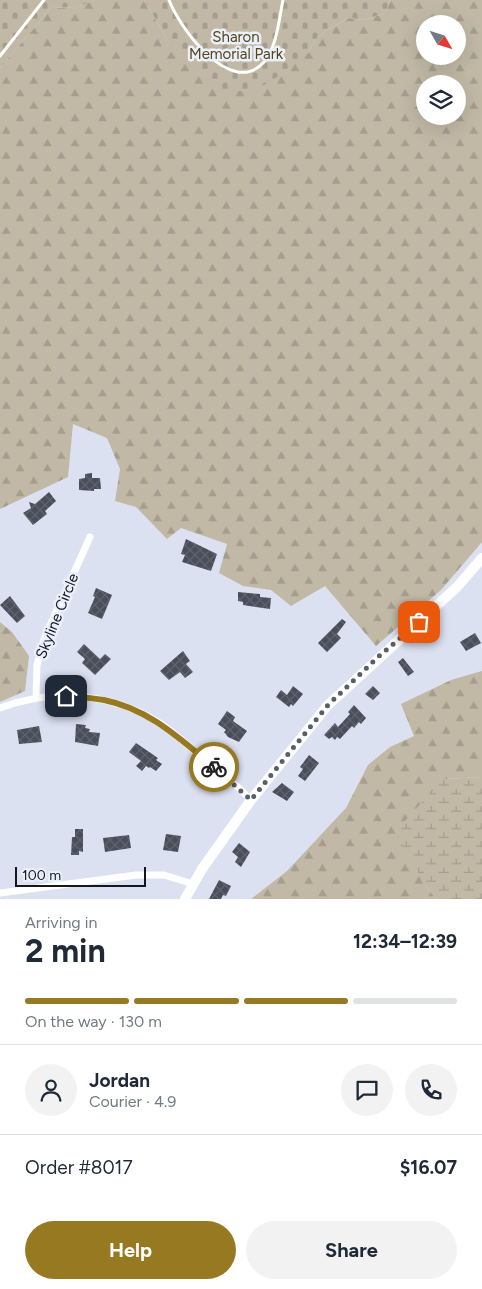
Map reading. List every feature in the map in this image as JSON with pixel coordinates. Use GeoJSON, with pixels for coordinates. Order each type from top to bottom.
{"type":"FeatureCollection","features":[{"type":"Feature","properties":{"kind":"main road"},"geometry":{"type":"LineString","coordinates":[[185,899],[193,884],[251,800],[328,705],[457,587],[482,558]]}},
{"type":"Feature","properties":{"kind":"street","name":"Skyline Circle"},"geometry":{"type":"LineString","coordinates":[[36,698],[37,665],[44,639],[90,537]]}},
{"type":"Feature","properties":{"kind":"street"},"geometry":{"type":"LineString","coordinates":[[0,708],[36,698],[66,696],[104,700],[144,714],[164,726],[251,800]]}},
{"type":"Feature","properties":{"kind":"street"},"geometry":{"type":"LineString","coordinates":[[0,893],[136,874],[164,875],[193,884]]}},
{"type":"Feature","properties":{"kind":"lane"},"geometry":{"type":"LineString","coordinates":[[0,56],[44,0]]}},
{"type":"Feature","properties":{"kind":"lane"},"geometry":{"type":"LineString","coordinates":[[169,0],[179,20],[190,35],[216,62],[231,70],[244,72],[258,68],[267,58],[283,0]]}},
{"type":"Feature","properties":{"kind":"green space"},"geometry":{"type":"Polygon","coordinates":[[[0,0],[95,0],[77,7],[51,8],[0,68],[0,0]]]}},
{"type":"Feature","properties":{"kind":"green space"},"geometry":{"type":"Polygon","coordinates":[[[95,0],[144,0],[169,42],[308,53],[315,40],[325,31],[349,18],[364,20],[385,13],[390,0],[482,0],[482,542],[441,590],[376,646],[325,586],[291,606],[271,590],[243,586],[219,573],[227,544],[181,528],[167,539],[136,507],[115,501],[120,469],[107,438],[73,424],[68,477],[0,509],[0,68],[51,8],[77,7],[95,0]]]}},
{"type":"Feature","properties":{"kind":"green space","name":"Sharon Memorial Park"},"geometry":{"type":"Polygon","coordinates":[[[144,0],[390,0],[385,13],[364,20],[349,18],[325,31],[315,40],[308,53],[285,72],[262,86],[241,91],[221,89],[204,79],[169,42],[144,0]]]}},
{"type":"Feature","properties":{"kind":"green space"},"geometry":{"type":"Polygon","coordinates":[[[0,622],[12,632],[29,656],[25,691],[0,702],[0,622]]]}},
{"type":"Feature","properties":{"kind":"green space"},"geometry":{"type":"Polygon","coordinates":[[[482,671],[482,777],[443,779],[426,887],[437,899],[251,899],[287,871],[346,808],[368,765],[390,747],[414,736],[401,704],[451,680],[482,671]]]}},
{"type":"Feature","properties":{"kind":"green space"},"geometry":{"type":"Polygon","coordinates":[[[482,777],[482,899],[437,899],[426,887],[395,832],[443,779],[482,777]]]}},
{"type":"Feature","properties":{"kind":"building"},"geometry":{"type":"Polygon","coordinates":[[[92,473],[92,478],[100,478],[101,489],[94,489],[94,491],[79,490],[79,479],[85,478],[85,474],[92,473]]]}},
{"type":"Feature","properties":{"kind":"building"},"geometry":{"type":"Polygon","coordinates":[[[49,492],[56,501],[45,511],[47,514],[33,525],[23,513],[31,508],[29,502],[35,504],[49,492]]]}},
{"type":"Feature","properties":{"kind":"building"},"geometry":{"type":"Polygon","coordinates":[[[186,539],[217,554],[211,571],[182,562],[185,555],[181,554],[186,539]]]}},
{"type":"Feature","properties":{"kind":"building"},"geometry":{"type":"Polygon","coordinates":[[[96,588],[112,595],[102,619],[88,613],[95,597],[93,596],[96,588]]]}},
{"type":"Feature","properties":{"kind":"building"},"geometry":{"type":"Polygon","coordinates":[[[238,592],[260,594],[260,597],[271,598],[270,609],[243,605],[243,602],[238,601],[238,592]]]}},
{"type":"Feature","properties":{"kind":"building"},"geometry":{"type":"Polygon","coordinates":[[[10,596],[25,616],[17,623],[0,605],[10,596]]]}},
{"type":"Feature","properties":{"kind":"building"},"geometry":{"type":"Polygon","coordinates":[[[342,619],[346,622],[337,634],[341,638],[327,652],[318,643],[342,619]]]}},
{"type":"Feature","properties":{"kind":"building"},"geometry":{"type":"Polygon","coordinates":[[[475,633],[481,643],[466,651],[460,642],[475,633]]]}},
{"type":"Feature","properties":{"kind":"building"},"geometry":{"type":"Polygon","coordinates":[[[84,644],[100,659],[105,654],[111,659],[95,675],[82,663],[85,659],[77,652],[84,644]]]}},
{"type":"Feature","properties":{"kind":"building"},"geometry":{"type":"Polygon","coordinates":[[[183,651],[190,661],[186,664],[193,672],[185,678],[180,672],[169,680],[160,671],[183,651]]]}},
{"type":"Feature","properties":{"kind":"building"},"geometry":{"type":"Polygon","coordinates":[[[403,658],[414,672],[408,676],[398,662],[403,658]]]}},
{"type":"Feature","properties":{"kind":"building"},"geometry":{"type":"Polygon","coordinates":[[[293,686],[303,694],[293,706],[291,704],[289,707],[276,697],[281,690],[287,695],[293,686]]]}},
{"type":"Feature","properties":{"kind":"building"},"geometry":{"type":"Polygon","coordinates":[[[373,686],[380,693],[373,700],[365,694],[373,686]]]}},
{"type":"Feature","properties":{"kind":"building"},"geometry":{"type":"Polygon","coordinates":[[[354,705],[366,718],[361,724],[359,722],[354,728],[352,726],[340,739],[337,737],[335,740],[332,737],[329,739],[324,735],[335,723],[338,727],[350,714],[348,712],[354,705]]]}},
{"type":"Feature","properties":{"kind":"building"},"geometry":{"type":"Polygon","coordinates":[[[227,711],[235,717],[233,721],[247,731],[239,742],[228,737],[224,732],[226,730],[218,724],[227,711]]]}},
{"type":"Feature","properties":{"kind":"building"},"geometry":{"type":"Polygon","coordinates":[[[76,724],[86,725],[85,728],[90,729],[89,732],[100,733],[98,746],[75,742],[76,724]]]}},
{"type":"Feature","properties":{"kind":"building"},"geometry":{"type":"Polygon","coordinates":[[[39,726],[42,742],[19,744],[17,730],[39,726]]]}},
{"type":"Feature","properties":{"kind":"building"},"geometry":{"type":"Polygon","coordinates":[[[136,743],[158,758],[156,760],[162,764],[156,771],[146,766],[142,771],[136,766],[141,761],[129,752],[136,743]]]}},
{"type":"Feature","properties":{"kind":"building"},"geometry":{"type":"Polygon","coordinates":[[[309,755],[319,763],[305,781],[298,776],[303,769],[300,767],[309,755]]]}},
{"type":"Feature","properties":{"kind":"building"},"geometry":{"type":"Polygon","coordinates":[[[282,783],[294,792],[287,801],[272,792],[282,783]]]}},
{"type":"Feature","properties":{"kind":"building"},"geometry":{"type":"Polygon","coordinates":[[[75,829],[83,829],[83,852],[79,851],[79,855],[71,855],[72,837],[75,837],[75,829]]]}},
{"type":"Feature","properties":{"kind":"building"},"geometry":{"type":"Polygon","coordinates":[[[166,834],[181,836],[178,852],[163,850],[166,834]]]}},
{"type":"Feature","properties":{"kind":"building"},"geometry":{"type":"Polygon","coordinates":[[[129,835],[131,848],[105,852],[103,838],[129,835]]]}},
{"type":"Feature","properties":{"kind":"building"},"geometry":{"type":"Polygon","coordinates":[[[239,843],[250,852],[241,867],[235,862],[238,857],[232,852],[239,843]]]}},
{"type":"Feature","properties":{"kind":"building"},"geometry":{"type":"Polygon","coordinates":[[[219,880],[231,886],[226,896],[223,895],[221,899],[209,899],[219,880]]]}},
{"type":"Feature","properties":{"kind":"way so far"},"geometry":{"type":"LineString","coordinates":[[214,767],[251,800],[328,705],[378,657],[419,622]]}},
{"type":"Feature","properties":{"kind":"route"},"geometry":{"type":"LineString","coordinates":[[66,696],[104,700],[144,714],[164,726],[214,767]]}}]}
